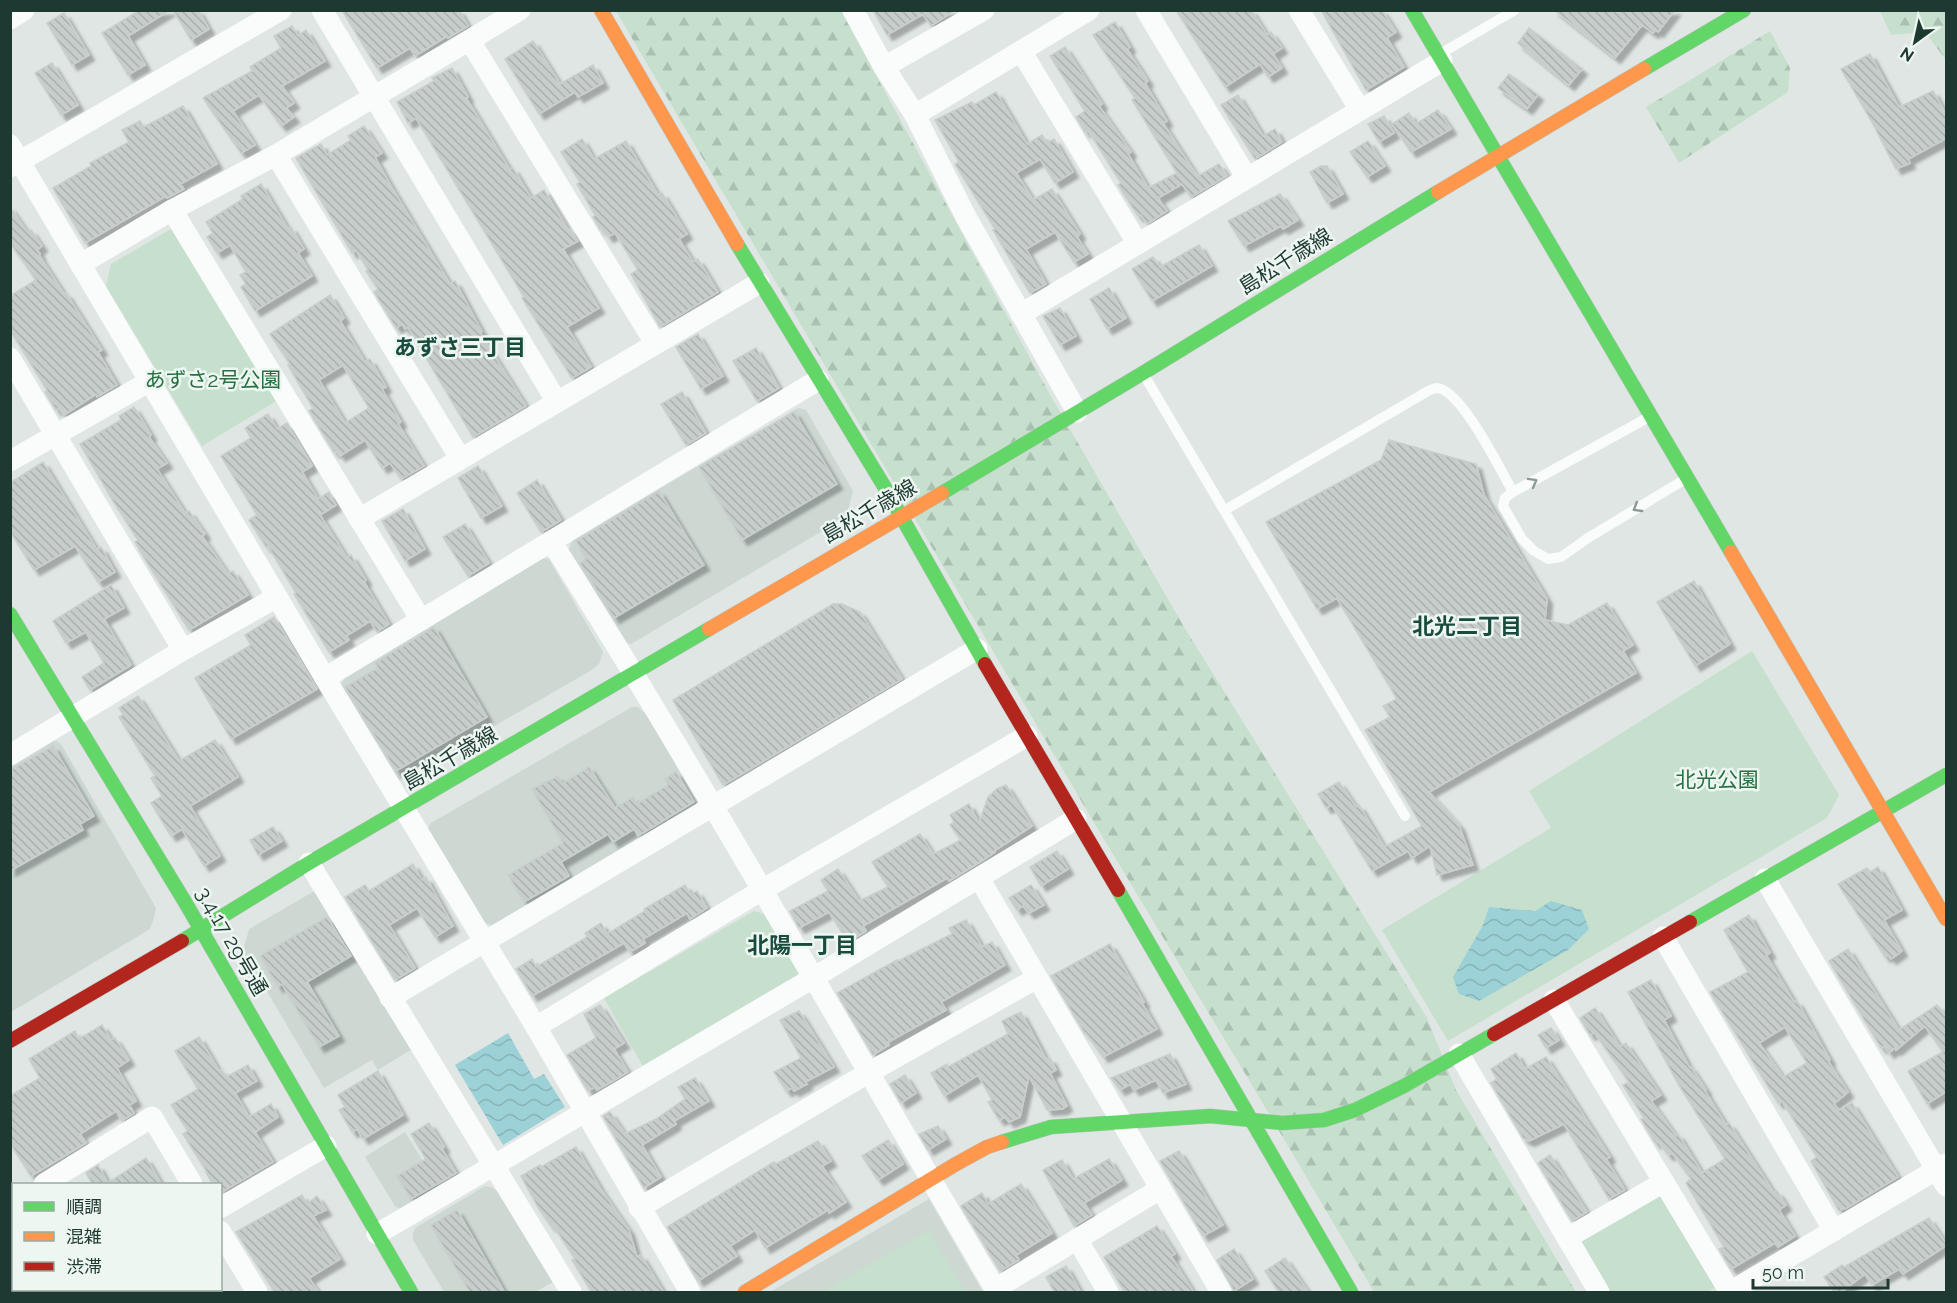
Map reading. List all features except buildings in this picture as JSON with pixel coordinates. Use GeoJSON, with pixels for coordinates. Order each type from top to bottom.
{"type":"FeatureCollection","features":[{"type":"Feature","properties":{"kind":"street"},"geometry":{"type":"LineString","coordinates":[[10,19],[24,10]]}},
{"type":"Feature","properties":{"kind":"street"},"geometry":{"type":"LineString","coordinates":[[281,10],[14,158],[81,264],[325,678],[536,1028],[690,1293]]}},
{"type":"Feature","properties":{"kind":"street"},"geometry":{"type":"LineString","coordinates":[[322,10],[557,402]]}},
{"type":"Feature","properties":{"kind":"street"},"geometry":{"type":"LineString","coordinates":[[81,264],[172,210],[276,155],[520,10]]}},
{"type":"Feature","properties":{"kind":"street"},"geometry":{"type":"LineString","coordinates":[[601,10],[759,283],[901,517],[1352,1293]]}},
{"type":"Feature","properties":{"kind":"street"},"geometry":{"type":"LineString","coordinates":[[853,10],[884,67],[915,115],[966,217],[1077,412]]}},
{"type":"Feature","properties":{"kind":"street"},"geometry":{"type":"LineString","coordinates":[[884,67],[984,10]]}},
{"type":"Feature","properties":{"kind":"street"},"geometry":{"type":"LineString","coordinates":[[915,115],[1089,10]]}},
{"type":"Feature","properties":{"kind":"street"},"geometry":{"type":"LineString","coordinates":[[1146,10],[1247,178]]}},
{"type":"Feature","properties":{"kind":"street"},"geometry":{"type":"LineString","coordinates":[[1299,10],[1360,110]]}},
{"type":"Feature","properties":{"kind":"street"},"geometry":{"type":"LineString","coordinates":[[1412,10],[1947,919]]}},
{"type":"Feature","properties":{"kind":"street","name":"島松千歳線"},"geometry":{"type":"LineString","coordinates":[[10,1041],[309,863],[901,517],[1143,373],[1498,155],[1744,10]]}},
{"type":"Feature","properties":{"kind":"street"},"geometry":{"type":"LineString","coordinates":[[470,41],[655,343]]}},
{"type":"Feature","properties":{"kind":"street"},"geometry":{"type":"LineString","coordinates":[[1022,51],[1138,244]]}},
{"type":"Feature","properties":{"kind":"street"},"geometry":{"type":"LineString","coordinates":[[1021,314],[1360,110],[1440,58]]}},
{"type":"Feature","properties":{"kind":"street"},"geometry":{"type":"LineString","coordinates":[[276,155],[460,458]]}},
{"type":"Feature","properties":{"kind":"street"},"geometry":{"type":"LineString","coordinates":[[172,210],[421,620]]}},
{"type":"Feature","properties":{"kind":"street"},"geometry":{"type":"LineString","coordinates":[[359,519],[759,283]]}},
{"type":"Feature","properties":{"kind":"street"},"geometry":{"type":"LineString","coordinates":[[10,358],[183,650]]}},
{"type":"Feature","properties":{"kind":"street"},"geometry":{"type":"LineString","coordinates":[[325,678],[818,380]]}},
{"type":"Feature","properties":{"kind":"street"},"geometry":{"type":"LineString","coordinates":[[10,461],[150,381]]}},
{"type":"Feature","properties":{"kind":"street"},"geometry":{"type":"LineString","coordinates":[[551,541],[635,674],[714,806],[996,1291],[1160,1189]]}},
{"type":"Feature","properties":{"kind":"street"},"geometry":{"type":"LineString","coordinates":[[10,755],[183,650],[277,597]]}},
{"type":"Feature","properties":{"kind":"street","name":"3.4.17 29号通"},"geometry":{"type":"LineString","coordinates":[[10,614],[200,928],[411,1293]]}},
{"type":"Feature","properties":{"kind":"street"},"geometry":{"type":"LineString","coordinates":[[390,998],[977,649]]}},
{"type":"Feature","properties":{"kind":"street"},"geometry":{"type":"LineString","coordinates":[[536,1028],[762,890],[1027,736]]}},
{"type":"Feature","properties":{"kind":"street"},"geometry":{"type":"LineString","coordinates":[[745,1293],[930,1179],[987,1147],[1051,1127],[1210,1116],[1282,1123],[1324,1120],[1355,1110],[1404,1086],[1947,775]]}},
{"type":"Feature","properties":{"kind":"street"},"geometry":{"type":"LineString","coordinates":[[377,1234],[586,1113],[1076,819]]}},
{"type":"Feature","properties":{"kind":"street"},"geometry":{"type":"LineString","coordinates":[[309,863],[571,1293]]}},
{"type":"Feature","properties":{"kind":"street"},"geometry":{"type":"LineString","coordinates":[[978,878],[1221,1293]]}},
{"type":"Feature","properties":{"kind":"street"},"geometry":{"type":"LineString","coordinates":[[1554,1000],[1730,1292],[1834,1231],[1943,1173],[1765,879]]}},
{"type":"Feature","properties":{"kind":"street"},"geometry":{"type":"LineString","coordinates":[[1663,937],[1834,1231]]}},
{"type":"Feature","properties":{"kind":"street"},"geometry":{"type":"LineString","coordinates":[[639,1208],[868,1073],[1037,978]]}},
{"type":"Feature","properties":{"kind":"street"},"geometry":{"type":"LineString","coordinates":[[1459,1054],[1599,1293]]}},
{"type":"Feature","properties":{"kind":"street"},"geometry":{"type":"LineString","coordinates":[[47,1183],[152,1117],[191,1183]]}},
{"type":"Feature","properties":{"kind":"street"},"geometry":{"type":"LineString","coordinates":[[222,1207],[326,1146]]}},
{"type":"Feature","properties":{"kind":"street"},"geometry":{"type":"LineString","coordinates":[[1567,1238],[1664,1182]]}},
{"type":"Feature","properties":{"kind":"street"},"geometry":{"type":"LineString","coordinates":[[222,1234],[257,1293]]}},
{"type":"Feature","properties":{"kind":"street"},"geometry":{"type":"LineString","coordinates":[[1077,1239],[1108,1293]]}},
{"type":"Feature","properties":{"kind":"lane"},"geometry":{"type":"LineString","coordinates":[[1440,58],[1515,10]]}},
{"type":"Feature","properties":{"kind":"lane"},"geometry":{"type":"LineString","coordinates":[[1143,373],[1405,816]]}},
{"type":"Feature","properties":{"kind":"lane"},"geometry":{"type":"LineString","coordinates":[[1225,510],[1428,391],[1438,388],[1449,393],[1465,409],[1513,492]]}},
{"type":"Feature","properties":{"kind":"lane"},"geometry":{"type":"LineString","coordinates":[[1651,416],[1505,498],[1503,506],[1522,539],[1534,551],[1548,559],[1562,557],[1588,538],[1687,477]]}},
{"type":"Feature","properties":{"kind":"shaded area"},"geometry":{"type":"Polygon","coordinates":[[[798,408],[806,410],[853,491],[846,517],[631,644],[623,642],[570,556],[569,549],[573,539],[798,408]]]}},
{"type":"Feature","properties":{"kind":"shaded area"},"geometry":{"type":"Polygon","coordinates":[[[541,558],[549,559],[603,652],[599,664],[397,782],[341,685],[345,677],[541,558]]]}},
{"type":"Feature","properties":{"kind":"shaded area"},"geometry":{"type":"Polygon","coordinates":[[[632,707],[638,707],[648,716],[698,804],[493,926],[483,922],[427,830],[431,823],[632,707]]]}},
{"type":"Feature","properties":{"kind":"shaded area"},"geometry":{"type":"Polygon","coordinates":[[[50,740],[61,744],[156,908],[150,929],[11,1012],[10,764],[50,740]]]}},
{"type":"Feature","properties":{"kind":"shaded area"},"geometry":{"type":"Polygon","coordinates":[[[318,889],[414,1048],[378,1070],[372,1060],[324,1088],[243,951],[249,929],[318,889]]]}},
{"type":"Feature","properties":{"kind":"shaded area"},"geometry":{"type":"Polygon","coordinates":[[[405,1132],[441,1190],[400,1209],[395,1206],[365,1157],[405,1132]]]}},
{"type":"Feature","properties":{"kind":"shaded area"},"geometry":{"type":"Polygon","coordinates":[[[485,1186],[498,1192],[553,1282],[535,1292],[444,1292],[413,1240],[415,1228],[485,1186]]]}},
{"type":"Feature","properties":{"kind":"shaded area"},"geometry":{"type":"Polygon","coordinates":[[[929,1199],[983,1292],[770,1292],[929,1199]]]}},
{"type":"Feature","properties":{"kind":"green space"},"geometry":{"type":"Polygon","coordinates":[[[616,11],[841,11],[1048,391],[1184,627],[1427,1018],[1456,1090],[1576,1292],[1374,1292],[1102,836],[616,11]]]}},
{"type":"Feature","properties":{"kind":"green space"},"geometry":{"type":"Polygon","coordinates":[[[1880,11],[1946,11],[1946,60],[1925,32],[1891,35],[1880,11]]]}},
{"type":"Feature","properties":{"kind":"green space"},"geometry":{"type":"Polygon","coordinates":[[[1770,31],[1790,68],[1788,92],[1679,163],[1646,107],[1770,31]]]}},
{"type":"Feature","properties":{"kind":"green space","name":"あずさ2号公園"},"geometry":{"type":"Polygon","coordinates":[[[171,229],[278,400],[202,446],[106,286],[111,264],[171,229]]]}},
{"type":"Feature","properties":{"kind":"green space","name":"北光公園"},"geometry":{"type":"Polygon","coordinates":[[[1752,651],[1839,795],[1827,818],[1448,1041],[1382,930],[1551,828],[1529,791],[1752,651]]]}},
{"type":"Feature","properties":{"kind":"green space"},"geometry":{"type":"Polygon","coordinates":[[[754,911],[764,914],[798,973],[797,982],[644,1068],[604,998],[754,911]]]}},
{"type":"Feature","properties":{"kind":"green space"},"geometry":{"type":"Polygon","coordinates":[[[1659,1194],[1715,1288],[1707,1292],[1610,1292],[1577,1240],[1659,1194]]]}},
{"type":"Feature","properties":{"kind":"green space"},"geometry":{"type":"Polygon","coordinates":[[[929,1231],[965,1292],[828,1292],[826,1290],[929,1231]]]}},
{"type":"Feature","properties":{"kind":"water"},"geometry":{"type":"Polygon","coordinates":[[[1551,901],[1582,910],[1589,929],[1568,950],[1479,1001],[1459,994],[1453,977],[1483,925],[1489,907],[1535,911],[1551,901]]]}},
{"type":"Feature","properties":{"kind":"water"},"geometry":{"type":"Polygon","coordinates":[[[508,1033],[534,1079],[544,1074],[565,1107],[503,1145],[455,1065],[508,1033]]]}},
{"type":"Feature","properties":{"kind":"traffic: fast"},"geometry":{"type":"LineString","coordinates":[[1412,10],[1731,552]]}},
{"type":"Feature","properties":{"kind":"traffic: fast"},"geometry":{"type":"LineString","coordinates":[[1644,69],[1744,10]]}},
{"type":"Feature","properties":{"kind":"traffic: fast"},"geometry":{"type":"LineString","coordinates":[[942,493],[1438,192]]}},
{"type":"Feature","properties":{"kind":"traffic: fast"},"geometry":{"type":"LineString","coordinates":[[737,244],[884,486],[985,664]]}},
{"type":"Feature","properties":{"kind":"traffic: fast"},"geometry":{"type":"LineString","coordinates":[[10,614],[185,902],[411,1292]]}},
{"type":"Feature","properties":{"kind":"traffic: fast"},"geometry":{"type":"LineString","coordinates":[[182,941],[309,863],[709,629]]}},
{"type":"Feature","properties":{"kind":"traffic: fast"},"geometry":{"type":"LineString","coordinates":[[1690,922],[1946,775]]}},
{"type":"Feature","properties":{"kind":"traffic: fast"},"geometry":{"type":"LineString","coordinates":[[1118,890],[1351,1292]]}},
{"type":"Feature","properties":{"kind":"traffic: fast"},"geometry":{"type":"LineString","coordinates":[[1002,1142],[1051,1127],[1210,1116],[1282,1123],[1324,1120],[1355,1110],[1404,1086],[1494,1034]]}},
{"type":"Feature","properties":{"kind":"traffic: slow"},"geometry":{"type":"LineString","coordinates":[[601,10],[737,244]]}},
{"type":"Feature","properties":{"kind":"traffic: slow"},"geometry":{"type":"LineString","coordinates":[[1438,192],[1644,69]]}},
{"type":"Feature","properties":{"kind":"traffic: slow"},"geometry":{"type":"LineString","coordinates":[[709,629],[942,493]]}},
{"type":"Feature","properties":{"kind":"traffic: slow"},"geometry":{"type":"LineString","coordinates":[[1731,552],[1946,919]]}},
{"type":"Feature","properties":{"kind":"traffic: slow"},"geometry":{"type":"LineString","coordinates":[[745,1292],[956,1164],[987,1147],[1002,1142]]}},
{"type":"Feature","properties":{"kind":"traffic: jam"},"geometry":{"type":"LineString","coordinates":[[985,664],[1118,890]]}},
{"type":"Feature","properties":{"kind":"traffic: jam"},"geometry":{"type":"LineString","coordinates":[[1494,1034],[1690,922]]}},
{"type":"Feature","properties":{"kind":"traffic: jam"},"geometry":{"type":"LineString","coordinates":[[10,1041],[182,941]]}},
{"type":"Feature","properties":{"kind":"district","name":"あずさ三丁目"},"geometry":{"type":"Point","coordinates":[460,347]}},
{"type":"Feature","properties":{"kind":"district","name":"北光二丁目"},"geometry":{"type":"Point","coordinates":[1467,626]}},
{"type":"Feature","properties":{"kind":"district","name":"北陽一丁目"},"geometry":{"type":"Point","coordinates":[802,945]}}]}
